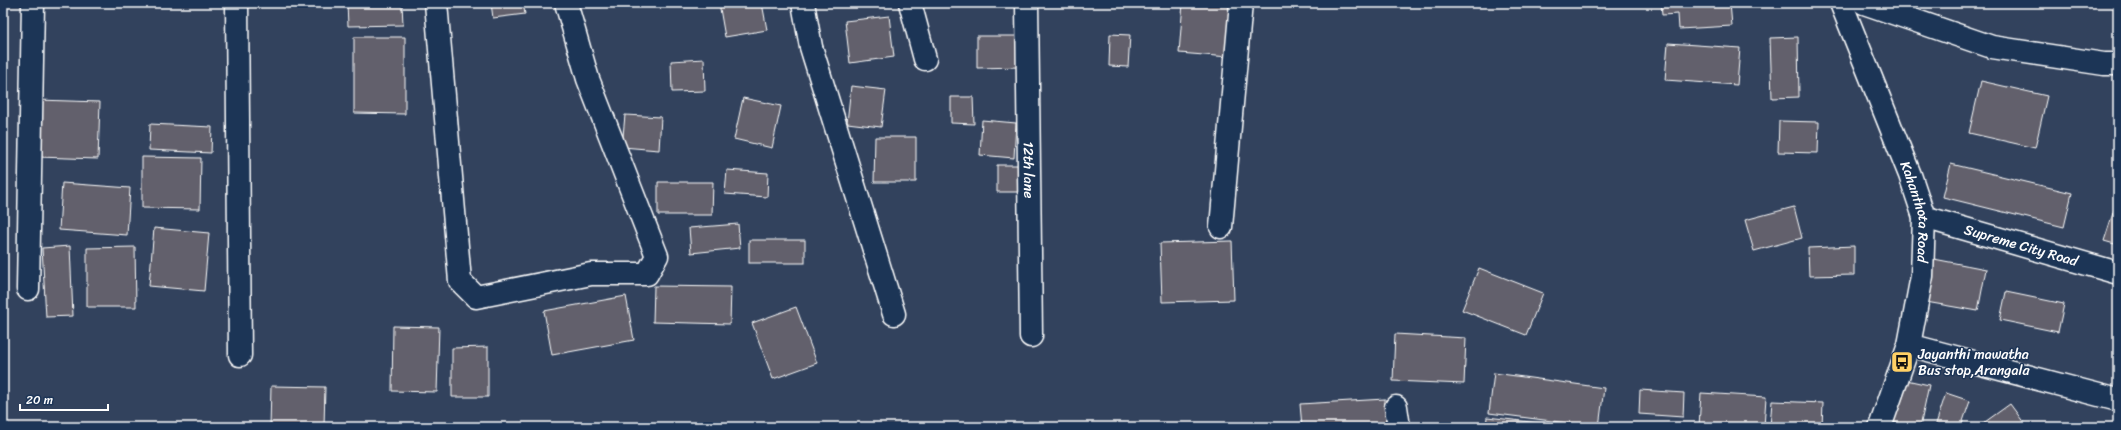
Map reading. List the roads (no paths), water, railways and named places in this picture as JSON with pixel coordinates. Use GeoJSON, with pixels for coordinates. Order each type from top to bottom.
{"type":"FeatureCollection","features":[{"type":"Feature","properties":{"kind":"street"},"geometry":{"type":"LineString","coordinates":[[28,289],[33,3]]}},
{"type":"Feature","properties":{"kind":"street"},"geometry":{"type":"LineString","coordinates":[[236,3],[240,355]]}},
{"type":"Feature","properties":{"kind":"street"},"geometry":{"type":"LineString","coordinates":[[436,3],[460,280],[476,297],[591,274],[647,274],[658,256],[588,79],[566,3]]}},
{"type":"Feature","properties":{"kind":"street"},"geometry":{"type":"LineString","coordinates":[[802,3],[810,48],[894,314]]}},
{"type":"Feature","properties":{"kind":"street"},"geometry":{"type":"LineString","coordinates":[[910,3],[925,59]]}},
{"type":"Feature","properties":{"kind":"street","name":"12th lane"},"geometry":{"type":"LineString","coordinates":[[1027,3],[1031,336]]}},
{"type":"Feature","properties":{"kind":"street"},"geometry":{"type":"LineString","coordinates":[[1221,227],[1241,3]]}},
{"type":"Feature","properties":{"kind":"street","name":"Kahanthota Road"},"geometry":{"type":"LineString","coordinates":[[1842,3],[1910,175],[1924,217],[1922,276],[1909,345],[1880,427]]}},
{"type":"Feature","properties":{"kind":"street"},"geometry":{"type":"LineString","coordinates":[[1864,3],[1992,47],[2104,64],[2118,64]]}},
{"type":"Feature","properties":{"kind":"street","name":"Supreme City Road"},"geometry":{"type":"LineString","coordinates":[[1924,217],[2118,273]]}},
{"type":"Feature","properties":{"kind":"street"},"geometry":{"type":"LineString","coordinates":[[1909,345],[2118,400]]}},
{"type":"Feature","properties":{"kind":"place","name":"Jayanthi mawatha Bus stop,Arangala"},"geometry":{"type":"Point","coordinates":[1902,362]}}]}
